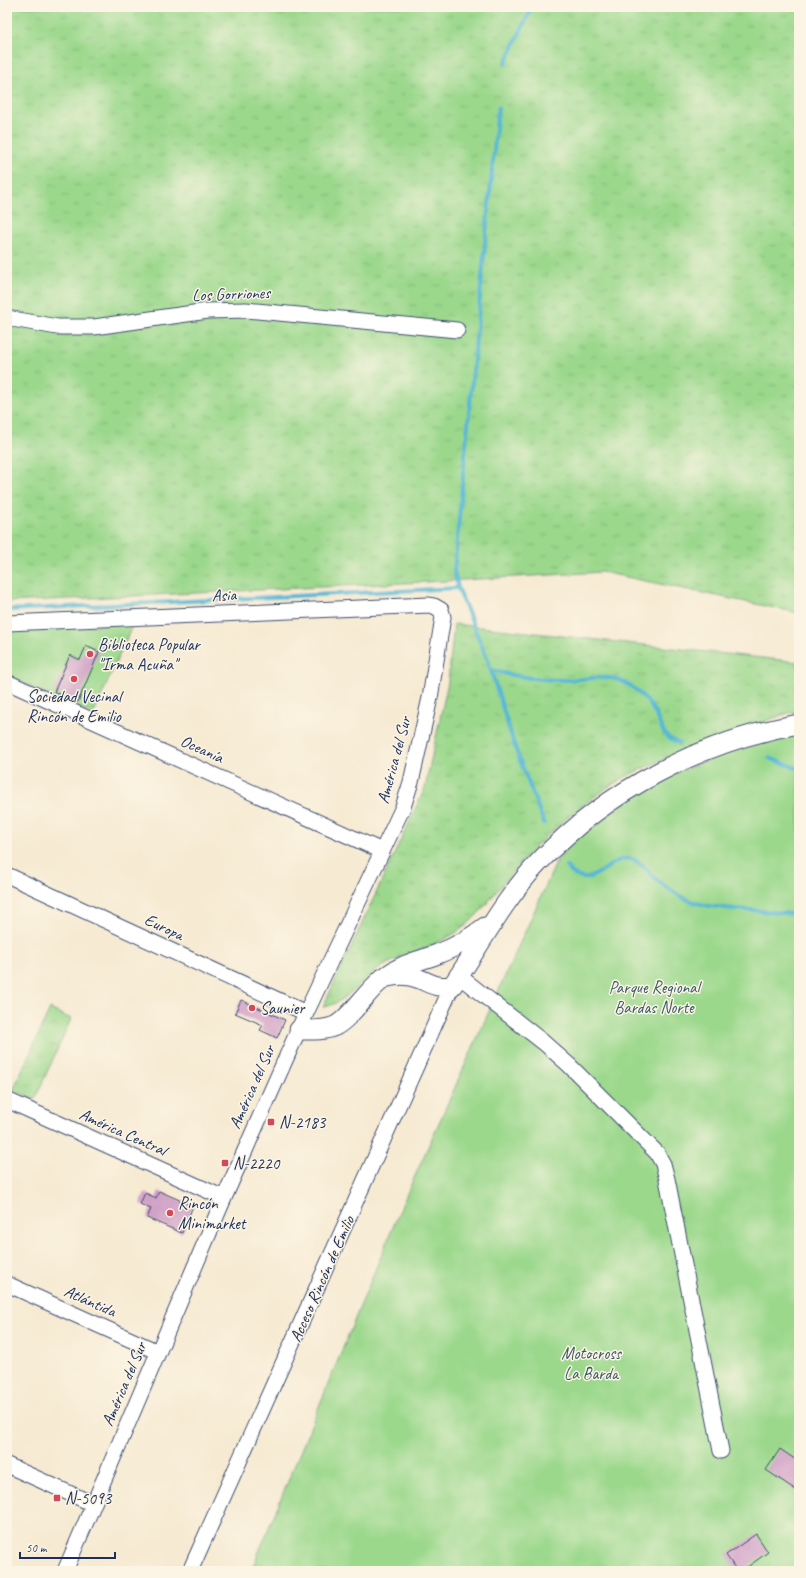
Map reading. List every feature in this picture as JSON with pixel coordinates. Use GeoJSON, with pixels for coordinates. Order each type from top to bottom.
{"type":"FeatureCollection","features":[{"type":"Feature","properties":{"kind":"main road","name":"Acceso Rincón de Emilio"},"geometry":{"type":"LineString","coordinates":[[456,981],[494,920],[538,863],[576,828],[616,798],[661,771],[703,752],[763,732],[799,724]]}},
{"type":"Feature","properties":{"kind":"main road","name":"Acceso Rincón de Emilio"},"geometry":{"type":"LineString","coordinates":[[302,1022],[327,1028],[341,1022],[367,992],[383,978],[402,966],[452,948],[478,933],[494,920]]}},
{"type":"Feature","properties":{"kind":"main road"},"geometry":{"type":"LineString","coordinates":[[383,978],[407,975],[437,987],[456,981]]}},
{"type":"Feature","properties":{"kind":"street","name":"Los Gorriones"},"geometry":{"type":"LineString","coordinates":[[7,318],[57,327],[94,327],[208,311],[246,310],[457,330]]}},
{"type":"Feature","properties":{"kind":"street","name":"Asia"},"geometry":{"type":"LineString","coordinates":[[7,623],[430,605],[441,610]]}},
{"type":"Feature","properties":{"kind":"street","name":"América del Sur"},"geometry":{"type":"LineString","coordinates":[[65,1571],[224,1198],[302,1022],[403,806],[411,782],[435,669],[443,622],[441,610]]}},
{"type":"Feature","properties":{"kind":"street","name":"Oceanía"},"geometry":{"type":"LineString","coordinates":[[7,682],[382,851]]}},
{"type":"Feature","properties":{"kind":"street","name":"Europa"},"geometry":{"type":"LineString","coordinates":[[7,875],[302,1022]]}},
{"type":"Feature","properties":{"kind":"street"},"geometry":{"type":"LineString","coordinates":[[456,981],[544,1042],[651,1145],[657,1153],[663,1164],[667,1179],[721,1451]]}},
{"type":"Feature","properties":{"kind":"street","name":"Acceso Rincón de Emilio"},"geometry":{"type":"LineString","coordinates":[[190,1571],[456,981]]}},
{"type":"Feature","properties":{"kind":"street","name":"América Central"},"geometry":{"type":"LineString","coordinates":[[7,1100],[224,1198]]}},
{"type":"Feature","properties":{"kind":"street","name":"Atlántida"},"geometry":{"type":"LineString","coordinates":[[7,1284],[158,1352]]}},
{"type":"Feature","properties":{"kind":"street"},"geometry":{"type":"LineString","coordinates":[[7,1465],[93,1504]]}},
{"type":"Feature","properties":{"kind":"green space"},"geometry":{"type":"Polygon","coordinates":[[[7,7],[799,7],[799,613],[602,572],[7,602],[7,7]]]}},
{"type":"Feature","properties":{"kind":"green space"},"geometry":{"type":"Polygon","coordinates":[[[133,624],[93,715],[7,676],[7,628],[133,624]]]}},
{"type":"Feature","properties":{"kind":"green space"},"geometry":{"type":"Polygon","coordinates":[[[454,624],[799,662],[799,710],[770,719],[646,767],[614,783],[563,821],[526,857],[480,911],[464,927],[444,940],[390,962],[373,973],[346,997],[338,1002],[323,1007],[425,788],[448,682],[454,624]]]}},
{"type":"Feature","properties":{"kind":"green space","name":"Motocross La Barda"},"geometry":{"type":"Polygon","coordinates":[[[799,731],[799,1571],[251,1571],[405,1198],[556,863],[570,843],[590,827],[653,783],[730,750],[799,731]]]}},
{"type":"Feature","properties":{"kind":"green space"},"geometry":{"type":"Polygon","coordinates":[[[50,1009],[71,1019],[35,1099],[13,1090],[50,1009]]]}},
{"type":"Feature","properties":{"kind":"building","name":"Sociedad Vecinal Rincón de Emilio"},"geometry":{"type":"Polygon","coordinates":[[[86,646],[99,652],[78,702],[54,692],[70,655],[80,660],[86,646]]]}},
{"type":"Feature","properties":{"kind":"building"},"geometry":{"type":"Polygon","coordinates":[[[241,1000],[285,1020],[277,1038],[260,1030],[263,1025],[235,1013],[241,1000]]]}},
{"type":"Feature","properties":{"kind":"building","name":"Rincón Minimarket"},"geometry":{"type":"Polygon","coordinates":[[[159,1191],[193,1206],[182,1233],[147,1218],[151,1209],[140,1204],[145,1193],[156,1198],[159,1191]]]}},
{"type":"Feature","properties":{"kind":"building"},"geometry":{"type":"Polygon","coordinates":[[[780,1449],[799,1462],[799,1492],[766,1470],[780,1449]]]}},
{"type":"Feature","properties":{"kind":"building"},"geometry":{"type":"Polygon","coordinates":[[[756,1534],[768,1552],[742,1571],[737,1571],[726,1555],[756,1534]]]}},
{"type":"Feature","properties":{"kind":"waterway"},"geometry":{"type":"LineString","coordinates":[[505,64],[532,7]]}},
{"type":"Feature","properties":{"kind":"waterway"},"geometry":{"type":"LineString","coordinates":[[498,108],[454,571],[458,588],[488,661],[516,750],[544,823]]}},
{"type":"Feature","properties":{"kind":"waterway"},"geometry":{"type":"LineString","coordinates":[[7,610],[458,588]]}},
{"type":"Feature","properties":{"kind":"waterway"},"geometry":{"type":"LineString","coordinates":[[491,670],[510,675],[538,679],[567,680],[608,678],[621,681],[631,686],[648,702],[665,734],[673,741],[679,743]]}},
{"type":"Feature","properties":{"kind":"waterway"},"geometry":{"type":"LineString","coordinates":[[769,758],[799,769]]}},
{"type":"Feature","properties":{"kind":"waterway"},"geometry":{"type":"LineString","coordinates":[[566,866],[575,875],[583,878],[591,877],[615,862],[624,859],[632,859],[641,864],[667,888],[690,901],[725,908],[799,914]]}},
{"type":"Feature","properties":{"kind":"place","name":"Biblioteca Popular \"Irma Acuña\""},"geometry":{"type":"Point","coordinates":[90,654]}},
{"type":"Feature","properties":{"kind":"place","name":"Sociedad Vecinal Rincón de Emilio"},"geometry":{"type":"Point","coordinates":[74,679]}},
{"type":"Feature","properties":{"kind":"place","name":"Saunier"},"geometry":{"type":"Point","coordinates":[252,1008]}},
{"type":"Feature","properties":{"kind":"place","name":"N-2183"},"geometry":{"type":"Point","coordinates":[271,1122]}},
{"type":"Feature","properties":{"kind":"place","name":"N-2220"},"geometry":{"type":"Point","coordinates":[225,1163]}},
{"type":"Feature","properties":{"kind":"place","name":"Rincón Minimarket"},"geometry":{"type":"Point","coordinates":[170,1213]}},
{"type":"Feature","properties":{"kind":"place","name":"N-5093"},"geometry":{"type":"Point","coordinates":[57,1498]}},
{"type":"Feature","properties":{"kind":"park label","name":"Parque Regional Bardas Norte"},"geometry":{"type":"Point","coordinates":[654,997]}}]}
